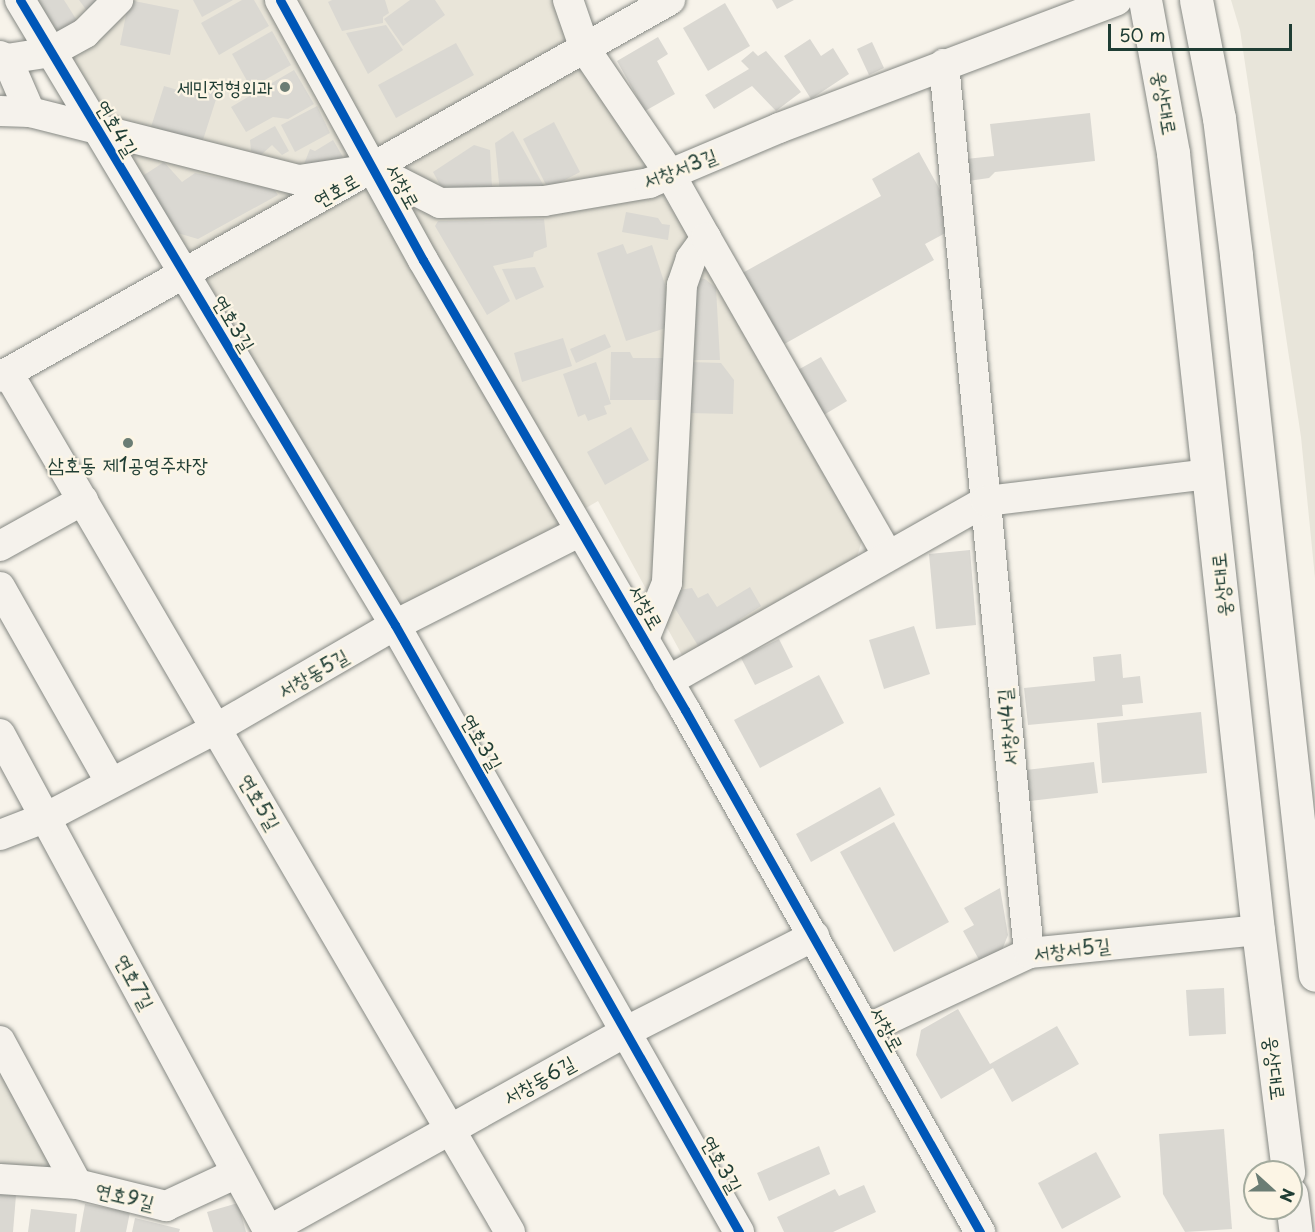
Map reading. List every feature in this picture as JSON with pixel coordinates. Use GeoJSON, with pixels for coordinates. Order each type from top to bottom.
{"type":"FeatureCollection","features":[{"type":"Feature","properties":{"kind":"main road","name":"웅상대로"},"geometry":{"type":"LineString","coordinates":[[1145,0],[1173,153],[1258,930],[1287,1160]]}},
{"type":"Feature","properties":{"kind":"main road"},"geometry":{"type":"LineString","coordinates":[[1196,0],[1219,118],[1233,232],[1315,975]]}},
{"type":"Feature","properties":{"kind":"street","name":"연호4길"},"geometry":{"type":"LineString","coordinates":[[20,0],[184,274]]}},
{"type":"Feature","properties":{"kind":"street"},"geometry":{"type":"LineString","coordinates":[[30,112],[4,57],[51,52],[85,33],[118,0]]}},
{"type":"Feature","properties":{"kind":"street","name":"서창로"},"geometry":{"type":"LineString","coordinates":[[280,0],[373,169],[814,936],[980,1232]]}},
{"type":"Feature","properties":{"kind":"street"},"geometry":{"type":"LineString","coordinates":[[568,0],[585,49],[670,174],[888,556]]}},
{"type":"Feature","properties":{"kind":"street","name":"연호로"},"geometry":{"type":"LineString","coordinates":[[4,375],[670,0]]}},
{"type":"Feature","properties":{"kind":"street","name":"서창서3길"},"geometry":{"type":"LineString","coordinates":[[373,169],[440,203],[544,201],[649,183],[944,64],[1118,0]]}},
{"type":"Feature","properties":{"kind":"street"},"geometry":{"type":"LineString","coordinates":[[944,64],[986,501]]}},
{"type":"Feature","properties":{"kind":"street","name":"연호4길"},"geometry":{"type":"LineString","coordinates":[[0,111],[30,112],[97,129]]}},
{"type":"Feature","properties":{"kind":"street"},"geometry":{"type":"LineString","coordinates":[[97,129],[300,180],[373,169]]}},
{"type":"Feature","properties":{"kind":"street"},"geometry":{"type":"LineString","coordinates":[[644,639],[668,583],[682,285],[691,259],[706,238]]}},
{"type":"Feature","properties":{"kind":"street","name":"연호3길"},"geometry":{"type":"LineString","coordinates":[[184,274],[395,626],[627,1031],[739,1232]]}},
{"type":"Feature","properties":{"kind":"street","name":"연호5길"},"geometry":{"type":"LineString","coordinates":[[4,375],[83,500],[453,1129],[510,1232]]}},
{"type":"Feature","properties":{"kind":"street"},"geometry":{"type":"LineString","coordinates":[[668,681],[986,501],[1209,474]]}},
{"type":"Feature","properties":{"kind":"street"},"geometry":{"type":"LineString","coordinates":[[0,546],[83,500]]}},
{"type":"Feature","properties":{"kind":"street","name":"서창서4길"},"geometry":{"type":"LineString","coordinates":[[986,501],[1029,953]]}},
{"type":"Feature","properties":{"kind":"street","name":"서창동5길"},"geometry":{"type":"LineString","coordinates":[[0,835],[46,817],[217,728],[395,626],[581,531]]}},
{"type":"Feature","properties":{"kind":"street"},"geometry":{"type":"LineString","coordinates":[[0,587],[111,783]]}},
{"type":"Feature","properties":{"kind":"street","name":"연호7길"},"geometry":{"type":"LineString","coordinates":[[0,734],[268,1232]]}},
{"type":"Feature","properties":{"kind":"street","name":"서창서5길"},"geometry":{"type":"LineString","coordinates":[[867,1029],[1029,953],[1258,930]]}},
{"type":"Feature","properties":{"kind":"street","name":"서창동6길"},"geometry":{"type":"LineString","coordinates":[[268,1232],[627,1031],[814,936]]}},
{"type":"Feature","properties":{"kind":"street","name":"연호9길"},"geometry":{"type":"LineString","coordinates":[[0,1041],[77,1184]]}},
{"type":"Feature","properties":{"kind":"street","name":"연호9길"},"geometry":{"type":"LineString","coordinates":[[0,1179],[77,1184],[166,1206],[237,1173]]}},
{"type":"Feature","properties":{"kind":"shaded area"},"geometry":{"type":"Polygon","coordinates":[[[32,0],[556,0],[594,80],[865,530],[855,564],[695,659],[682,655],[598,501],[412,609],[387,601],[32,0]]]}},
{"type":"Feature","properties":{"kind":"shaded area"},"geometry":{"type":"Polygon","coordinates":[[[1231,0],[1315,0],[1315,578],[1301,437],[1240,30],[1231,0]]]}},
{"type":"Feature","properties":{"kind":"shaded area"},"geometry":{"type":"Polygon","coordinates":[[[0,1063],[51,1162],[43,1174],[0,1168],[0,1063]]]}},
{"type":"Feature","properties":{"kind":"building"},"geometry":{"type":"Polygon","coordinates":[[[37,0],[64,0],[83,30],[60,35],[37,0]]]}},
{"type":"Feature","properties":{"kind":"building"},"geometry":{"type":"Polygon","coordinates":[[[79,0],[109,0],[90,15],[79,0]]]}},
{"type":"Feature","properties":{"kind":"building"},"geometry":{"type":"Polygon","coordinates":[[[129,0],[179,10],[170,55],[120,45],[129,0]]]}},
{"type":"Feature","properties":{"kind":"building"},"geometry":{"type":"Polygon","coordinates":[[[193,0],[233,0],[202,17],[193,0]]]}},
{"type":"Feature","properties":{"kind":"building"},"geometry":{"type":"Polygon","coordinates":[[[242,0],[254,0],[269,26],[219,55],[201,23],[242,0]]]}},
{"type":"Feature","properties":{"kind":"building"},"geometry":{"type":"Polygon","coordinates":[[[332,0],[385,0],[389,13],[383,17],[383,23],[342,31],[328,2],[332,0]]]}},
{"type":"Feature","properties":{"kind":"building"},"geometry":{"type":"Polygon","coordinates":[[[410,0],[435,0],[445,15],[403,46],[384,19],[410,0]]]}},
{"type":"Feature","properties":{"kind":"building"},"geometry":{"type":"Polygon","coordinates":[[[772,0],[794,0],[777,9],[772,0]]]}},
{"type":"Feature","properties":{"kind":"building"},"geometry":{"type":"Polygon","coordinates":[[[725,3],[750,46],[708,71],[683,28],[725,3]]]}},
{"type":"Feature","properties":{"kind":"building"},"geometry":{"type":"Polygon","coordinates":[[[386,25],[403,50],[368,74],[346,33],[386,25]]]}},
{"type":"Feature","properties":{"kind":"building"},"geometry":{"type":"Polygon","coordinates":[[[272,31],[291,65],[251,88],[232,54],[272,31]]]}},
{"type":"Feature","properties":{"kind":"building"},"geometry":{"type":"Polygon","coordinates":[[[658,37],[668,54],[657,61],[675,94],[645,111],[617,61],[658,37]]]}},
{"type":"Feature","properties":{"kind":"building"},"geometry":{"type":"Polygon","coordinates":[[[810,39],[821,56],[833,48],[849,74],[811,99],[784,56],[810,39]]]}},
{"type":"Feature","properties":{"kind":"building"},"geometry":{"type":"Polygon","coordinates":[[[872,42],[884,68],[869,75],[857,49],[872,42]]]}},
{"type":"Feature","properties":{"kind":"building"},"geometry":{"type":"Polygon","coordinates":[[[456,43],[474,75],[396,118],[378,85],[456,43]]]}},
{"type":"Feature","properties":{"kind":"building"},"geometry":{"type":"Polygon","coordinates":[[[753,51],[758,56],[766,51],[801,92],[776,111],[752,86],[714,109],[705,95],[749,69],[741,61],[753,51]]]}},
{"type":"Feature","properties":{"kind":"building","name":"세민정형외과"},"geometry":{"type":"Polygon","coordinates":[[[294,70],[314,104],[288,119],[273,117],[246,132],[231,107],[294,70]]]}},
{"type":"Feature","properties":{"kind":"building"},"geometry":{"type":"Polygon","coordinates":[[[203,82],[220,87],[202,143],[151,127],[164,86],[199,96],[203,82]]]}},
{"type":"Feature","properties":{"kind":"building"},"geometry":{"type":"Polygon","coordinates":[[[317,106],[330,133],[295,152],[281,125],[317,106]]]}},
{"type":"Feature","properties":{"kind":"building"},"geometry":{"type":"Polygon","coordinates":[[[1090,113],[1095,161],[995,172],[989,178],[968,181],[966,159],[994,156],[990,124],[1090,113]]]}},
{"type":"Feature","properties":{"kind":"building"},"geometry":{"type":"Polygon","coordinates":[[[554,122],[580,172],[548,189],[523,139],[554,122]]]}},
{"type":"Feature","properties":{"kind":"building"},"geometry":{"type":"Polygon","coordinates":[[[275,126],[289,151],[282,155],[272,145],[261,155],[251,151],[250,140],[275,126]]]}},
{"type":"Feature","properties":{"kind":"building"},"geometry":{"type":"Polygon","coordinates":[[[513,131],[545,188],[500,193],[495,143],[513,131]]]}},
{"type":"Feature","properties":{"kind":"building"},"geometry":{"type":"Polygon","coordinates":[[[333,140],[343,157],[321,170],[304,164],[310,149],[315,151],[333,140]]]}},
{"type":"Feature","properties":{"kind":"building"},"geometry":{"type":"Polygon","coordinates":[[[474,145],[490,150],[492,188],[483,194],[441,187],[433,172],[474,145]]]}},
{"type":"Feature","properties":{"kind":"building"},"geometry":{"type":"Polygon","coordinates":[[[919,152],[944,197],[951,230],[925,244],[934,260],[779,347],[739,275],[881,196],[872,179],[919,152]]]}},
{"type":"Feature","properties":{"kind":"building"},"geometry":{"type":"Polygon","coordinates":[[[164,162],[182,182],[195,173],[274,189],[278,195],[198,239],[174,232],[138,179],[164,162]]]}},
{"type":"Feature","properties":{"kind":"building"},"geometry":{"type":"Polygon","coordinates":[[[626,212],[658,218],[662,224],[670,225],[668,240],[622,232],[626,212]]]}},
{"type":"Feature","properties":{"kind":"building"},"geometry":{"type":"Polygon","coordinates":[[[544,219],[547,247],[534,252],[533,257],[493,266],[510,301],[487,315],[435,226],[438,221],[544,219]]]}},
{"type":"Feature","properties":{"kind":"building"},"geometry":{"type":"Polygon","coordinates":[[[623,244],[627,254],[652,245],[678,324],[626,341],[597,253],[623,244]]]}},
{"type":"Feature","properties":{"kind":"building"},"geometry":{"type":"Polygon","coordinates":[[[535,267],[544,287],[516,300],[502,269],[535,267]]]}},
{"type":"Feature","properties":{"kind":"building"},"geometry":{"type":"Polygon","coordinates":[[[694,278],[705,279],[716,288],[720,360],[687,360],[694,278]]]}},
{"type":"Feature","properties":{"kind":"building"},"geometry":{"type":"Polygon","coordinates":[[[605,334],[611,347],[576,363],[570,349],[605,334]]]}},
{"type":"Feature","properties":{"kind":"building"},"geometry":{"type":"Polygon","coordinates":[[[563,338],[572,366],[522,382],[514,353],[563,338]]]}},
{"type":"Feature","properties":{"kind":"building"},"geometry":{"type":"Polygon","coordinates":[[[611,352],[630,352],[633,358],[667,358],[667,400],[610,400],[611,352]]]}},
{"type":"Feature","properties":{"kind":"building"},"geometry":{"type":"Polygon","coordinates":[[[821,357],[847,401],[822,416],[796,371],[821,357]]]}},
{"type":"Feature","properties":{"kind":"building"},"geometry":{"type":"Polygon","coordinates":[[[596,362],[611,404],[604,406],[607,414],[588,421],[585,414],[578,417],[563,374],[596,362]]]}},
{"type":"Feature","properties":{"kind":"building"},"geometry":{"type":"Polygon","coordinates":[[[690,362],[721,363],[734,380],[733,414],[688,413],[690,362]]]}},
{"type":"Feature","properties":{"kind":"building"},"geometry":{"type":"Polygon","coordinates":[[[631,427],[649,460],[605,485],[587,452],[631,427]]]}},
{"type":"Feature","properties":{"kind":"building"},"geometry":{"type":"Polygon","coordinates":[[[970,550],[976,625],[936,629],[929,554],[970,550]]]}},
{"type":"Feature","properties":{"kind":"building"},"geometry":{"type":"Polygon","coordinates":[[[750,587],[761,606],[739,620],[742,624],[700,649],[668,597],[672,591],[692,588],[698,598],[708,593],[717,607],[750,587]]]}},
{"type":"Feature","properties":{"kind":"building"},"geometry":{"type":"Polygon","coordinates":[[[914,626],[930,674],[884,689],[869,640],[914,626]]]}},
{"type":"Feature","properties":{"kind":"building"},"geometry":{"type":"Polygon","coordinates":[[[779,639],[793,667],[755,685],[741,658],[779,639]]]}},
{"type":"Feature","properties":{"kind":"building"},"geometry":{"type":"Polygon","coordinates":[[[1121,654],[1123,678],[1140,676],[1143,703],[1122,705],[1123,716],[1028,725],[1024,688],[1095,681],[1093,657],[1121,654]]]}},
{"type":"Feature","properties":{"kind":"building"},"geometry":{"type":"Polygon","coordinates":[[[819,675],[844,723],[760,768],[734,720],[819,675]]]}},
{"type":"Feature","properties":{"kind":"building"},"geometry":{"type":"Polygon","coordinates":[[[1201,712],[1207,773],[1102,783],[1097,723],[1201,712]]]}},
{"type":"Feature","properties":{"kind":"building"},"geometry":{"type":"Polygon","coordinates":[[[1094,762],[1098,793],[1030,801],[1026,770],[1094,762]]]}},
{"type":"Feature","properties":{"kind":"building"},"geometry":{"type":"Polygon","coordinates":[[[880,787],[895,815],[811,862],[796,834],[880,787]]]}},
{"type":"Feature","properties":{"kind":"building"},"geometry":{"type":"Polygon","coordinates":[[[894,822],[949,922],[894,952],[840,852],[894,822]]]}},
{"type":"Feature","properties":{"kind":"building"},"geometry":{"type":"Polygon","coordinates":[[[1000,888],[1008,935],[1000,955],[982,965],[963,931],[974,925],[964,908],[1000,888]]]}},
{"type":"Feature","properties":{"kind":"building"},"geometry":{"type":"Polygon","coordinates":[[[1224,988],[1226,1034],[1189,1036],[1186,990],[1224,988]]]}},
{"type":"Feature","properties":{"kind":"building"},"geometry":{"type":"Polygon","coordinates":[[[958,1009],[990,1064],[1057,1026],[1079,1064],[1012,1102],[993,1068],[941,1099],[916,1055],[921,1030],[958,1009]]]}},
{"type":"Feature","properties":{"kind":"building"},"geometry":{"type":"Polygon","coordinates":[[[1224,1129],[1232,1229],[1185,1232],[1163,1194],[1159,1134],[1224,1129]]]}},
{"type":"Feature","properties":{"kind":"building"},"geometry":{"type":"Polygon","coordinates":[[[819,1146],[830,1174],[769,1201],[757,1173],[819,1146]]]}},
{"type":"Feature","properties":{"kind":"building"},"geometry":{"type":"Polygon","coordinates":[[[1096,1152],[1121,1197],[1062,1229],[1038,1183],[1096,1152]]]}},
{"type":"Feature","properties":{"kind":"building"},"geometry":{"type":"Polygon","coordinates":[[[864,1185],[876,1212],[833,1232],[784,1232],[777,1217],[835,1189],[839,1196],[864,1185]]]}},
{"type":"Feature","properties":{"kind":"building"},"geometry":{"type":"Polygon","coordinates":[[[0,1194],[16,1195],[13,1232],[0,1232],[0,1194]]]}},
{"type":"Feature","properties":{"kind":"building"},"geometry":{"type":"Polygon","coordinates":[[[238,1203],[246,1232],[213,1232],[207,1212],[238,1203]]]}},
{"type":"Feature","properties":{"kind":"building"},"geometry":{"type":"Polygon","coordinates":[[[85,1204],[130,1212],[126,1232],[80,1232],[85,1204]]]}},
{"type":"Feature","properties":{"kind":"building"},"geometry":{"type":"Polygon","coordinates":[[[31,1209],[77,1214],[75,1232],[28,1232],[31,1209]]]}},
{"type":"Feature","properties":{"kind":"building"},"geometry":{"type":"Polygon","coordinates":[[[135,1218],[180,1229],[179,1232],[132,1232],[135,1218]]]}},
{"type":"Feature","properties":{"kind":"cycle path"},"geometry":{"type":"LineString","coordinates":[[20,0],[395,625],[739,1232]]}},
{"type":"Feature","properties":{"kind":"cycle path"},"geometry":{"type":"LineString","coordinates":[[280,0],[423,260],[685,710],[980,1232]]}},
{"type":"Feature","properties":{"kind":"place","name":"세민정형외과"},"geometry":{"type":"Point","coordinates":[285,87]}},
{"type":"Feature","properties":{"kind":"place","name":"삼호동 제1공영주차장"},"geometry":{"type":"Point","coordinates":[128,443]}}]}
